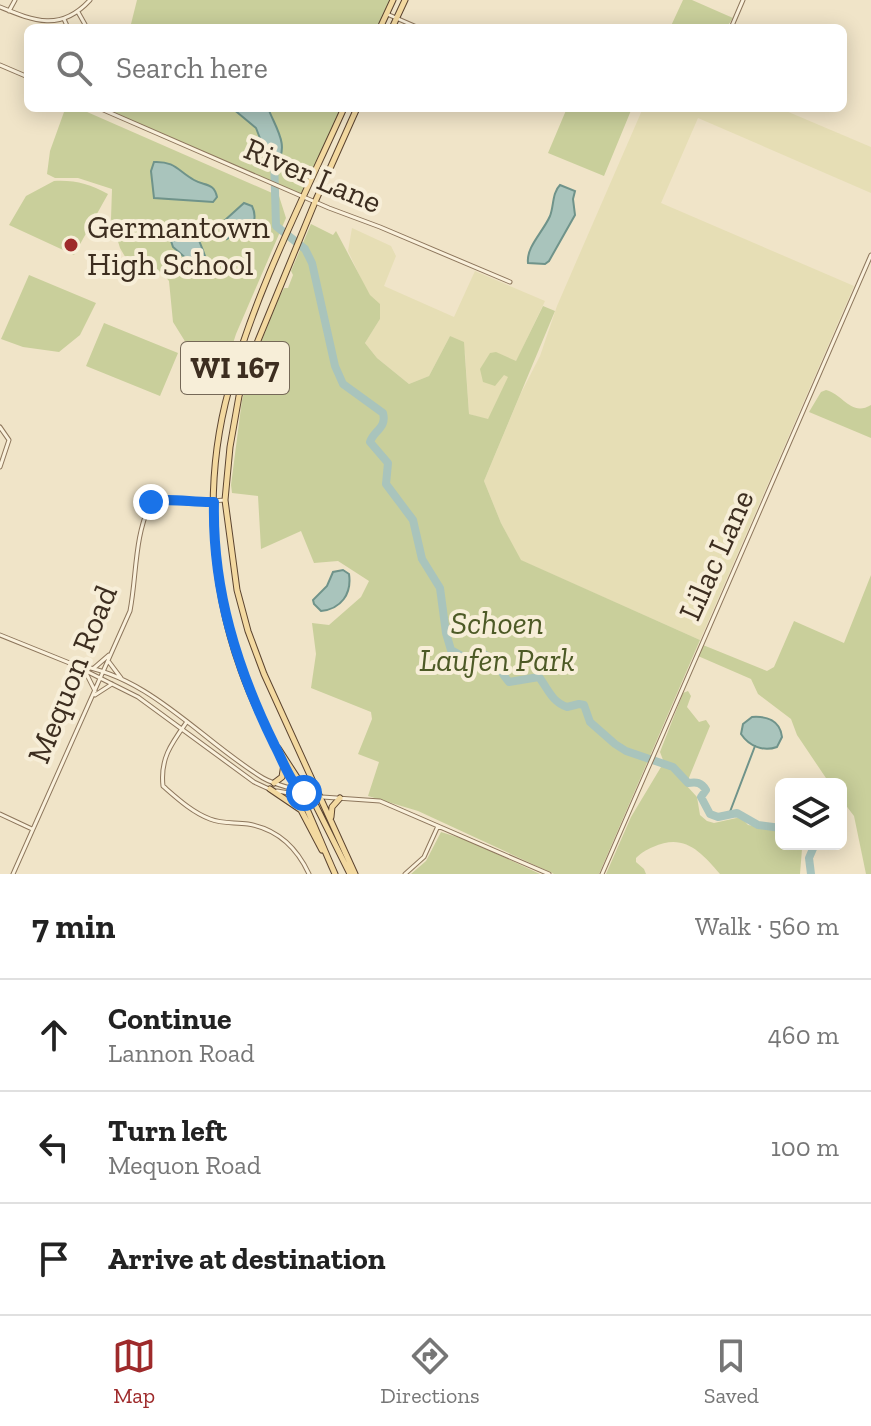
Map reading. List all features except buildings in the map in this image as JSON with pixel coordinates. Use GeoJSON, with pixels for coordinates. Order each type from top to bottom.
{"type":"FeatureCollection","features":[{"type":"Feature","properties":{"kind":"main road"},"geometry":{"type":"LineString","coordinates":[[382,24],[393,0]]}},
{"type":"Feature","properties":{"kind":"main road"},"geometry":{"type":"LineString","coordinates":[[394,24],[405,0]]}},
{"type":"Feature","properties":{"kind":"main road","name":"WI 167"},"geometry":{"type":"LineString","coordinates":[[335,874],[302,793],[284,763],[241,669],[228,626],[218,574],[214,502],[228,392],[240,350],[342,112]]}},
{"type":"Feature","properties":{"kind":"main road"},"geometry":{"type":"LineString","coordinates":[[346,112],[352,117]]}},
{"type":"Feature","properties":{"kind":"main road","name":"WI 167"},"geometry":{"type":"LineString","coordinates":[[352,874],[248,631],[237,590],[225,500],[239,396],[250,360],[355,112]]}},
{"type":"Feature","properties":{"kind":"main road"},"geometry":{"type":"LineString","coordinates":[[275,744],[284,753],[300,782],[320,797]]}},
{"type":"Feature","properties":{"kind":"main road"},"geometry":{"type":"LineString","coordinates":[[274,783],[283,774],[284,763]]}},
{"type":"Feature","properties":{"kind":"main road"},"geometry":{"type":"LineString","coordinates":[[270,789],[297,805],[329,860]]}},
{"type":"Feature","properties":{"kind":"main road"},"geometry":{"type":"LineString","coordinates":[[302,793],[316,806],[352,874]]}},
{"type":"Feature","properties":{"kind":"main road"},"geometry":{"type":"LineString","coordinates":[[331,822],[332,807],[340,798]]}},
{"type":"Feature","properties":{"kind":"street"},"geometry":{"type":"LineString","coordinates":[[9,11],[15,0]]}},
{"type":"Feature","properties":{"kind":"street"},"geometry":{"type":"LineString","coordinates":[[0,8],[39,21],[64,19],[78,12],[90,0]]}},
{"type":"Feature","properties":{"kind":"street"},"geometry":{"type":"LineString","coordinates":[[733,24],[743,0]]}},
{"type":"Feature","properties":{"kind":"street"},"geometry":{"type":"LineString","coordinates":[[78,12],[85,24]]}},
{"type":"Feature","properties":{"kind":"street"},"geometry":{"type":"LineString","coordinates":[[387,14],[410,24]]}},
{"type":"Feature","properties":{"kind":"street"},"geometry":{"type":"LineString","coordinates":[[64,19],[66,24]]}},
{"type":"Feature","properties":{"kind":"street"},"geometry":{"type":"LineString","coordinates":[[0,65],[24,75]]}},
{"type":"Feature","properties":{"kind":"street","name":"River Lane"},"geometry":{"type":"LineString","coordinates":[[108,112],[510,282]]}},
{"type":"Feature","properties":{"kind":"street","name":"Lilac Lane"},"geometry":{"type":"LineString","coordinates":[[602,874],[871,255]]}},
{"type":"Feature","properties":{"kind":"street"},"geometry":{"type":"LineString","coordinates":[[0,427],[6,433],[8,447],[0,467]]}},
{"type":"Feature","properties":{"kind":"street","name":"Mequon Road"},"geometry":{"type":"LineString","coordinates":[[13,874],[130,611],[136,549],[143,518],[151,502],[162,498],[187,503],[225,500]]}},
{"type":"Feature","properties":{"kind":"street"},"geometry":{"type":"LineString","coordinates":[[0,635],[72,664],[138,697],[258,785],[320,797],[380,801],[549,874]]}},
{"type":"Feature","properties":{"kind":"street"},"geometry":{"type":"LineString","coordinates":[[94,668],[112,652]]}},
{"type":"Feature","properties":{"kind":"street"},"geometry":{"type":"LineString","coordinates":[[108,660],[124,681]]}},
{"type":"Feature","properties":{"kind":"street"},"geometry":{"type":"LineString","coordinates":[[72,664],[94,668],[147,692],[257,774],[274,783],[320,797]]}},
{"type":"Feature","properties":{"kind":"street"},"geometry":{"type":"LineString","coordinates":[[85,671],[95,691]]}},
{"type":"Feature","properties":{"kind":"street"},"geometry":{"type":"LineString","coordinates":[[92,697],[112,684]]}},
{"type":"Feature","properties":{"kind":"street"},"geometry":{"type":"LineString","coordinates":[[187,722],[165,756],[163,786],[195,812],[214,820],[265,829],[283,839],[301,857],[309,874]]}},
{"type":"Feature","properties":{"kind":"street"},"geometry":{"type":"LineString","coordinates":[[0,814],[32,829]]}},
{"type":"Feature","properties":{"kind":"street"},"geometry":{"type":"LineString","coordinates":[[405,874],[424,857],[439,825]]}},
{"type":"Feature","properties":{"kind":"shaded area"},"geometry":{"type":"Polygon","coordinates":[[[641,112],[788,112],[871,147],[871,193],[698,118],[661,203],[854,286],[700,640],[520,560],[501,523],[484,481],[540,356],[557,306],[641,112]]]}},
{"type":"Feature","properties":{"kind":"shaded area"},"geometry":{"type":"Polygon","coordinates":[[[352,228],[391,246],[396,256],[384,286],[454,317],[475,271],[545,301],[488,420],[469,414],[465,353],[450,336],[429,376],[409,384],[377,358],[365,343],[380,319],[348,251],[352,228]]]}},
{"type":"Feature","properties":{"kind":"green space"},"geometry":{"type":"Polygon","coordinates":[[[137,0],[390,0],[380,24],[131,24],[137,0]]]}},
{"type":"Feature","properties":{"kind":"green space"},"geometry":{"type":"Polygon","coordinates":[[[683,0],[692,0],[733,18],[729,24],[672,24],[683,0]]]}},
{"type":"Feature","properties":{"kind":"green space"},"geometry":{"type":"Polygon","coordinates":[[[64,112],[87,112],[279,196],[286,218],[236,334],[217,393],[173,322],[169,281],[161,272],[127,260],[120,248],[111,219],[112,189],[78,178],[55,178],[47,174],[50,151],[64,112]]]}},
{"type":"Feature","properties":{"kind":"green space"},"geometry":{"type":"Polygon","coordinates":[[[108,112],[342,112],[304,196],[108,112]]]}},
{"type":"Feature","properties":{"kind":"green space"},"geometry":{"type":"Polygon","coordinates":[[[565,112],[630,112],[604,176],[548,153],[565,112]]]}},
{"type":"Feature","properties":{"kind":"green space"},"geometry":{"type":"Polygon","coordinates":[[[54,181],[82,183],[108,194],[74,255],[9,225],[26,196],[54,181]]]}},
{"type":"Feature","properties":{"kind":"green space","name":"Schoen Laufen Park"},"geometry":{"type":"Polygon","coordinates":[[[311,224],[333,235],[336,231],[370,295],[380,304],[380,319],[365,343],[377,358],[409,384],[429,376],[450,336],[464,342],[469,414],[488,419],[508,377],[504,375],[495,386],[483,382],[480,369],[490,353],[496,352],[516,361],[543,306],[555,311],[484,481],[501,523],[521,560],[700,640],[599,874],[554,874],[418,811],[368,796],[379,762],[358,754],[372,719],[371,712],[311,688],[316,654],[312,623],[329,625],[361,597],[369,581],[338,561],[314,563],[301,531],[261,549],[258,496],[232,493],[231,485],[242,400],[252,365],[278,300],[284,288],[288,288],[293,275],[291,271],[311,224]]]}},
{"type":"Feature","properties":{"kind":"green space"},"geometry":{"type":"Polygon","coordinates":[[[29,275],[96,303],[80,335],[59,352],[23,347],[1,339],[29,275]]]}},
{"type":"Feature","properties":{"kind":"green space"},"geometry":{"type":"Polygon","coordinates":[[[104,323],[178,353],[160,396],[86,366],[104,323]]]}},
{"type":"Feature","properties":{"kind":"green space"},"geometry":{"type":"Polygon","coordinates":[[[826,390],[852,407],[871,405],[871,438],[809,412],[821,392],[826,390]]]}},
{"type":"Feature","properties":{"kind":"green space"},"geometry":{"type":"Polygon","coordinates":[[[871,575],[871,874],[866,874],[854,816],[847,807],[847,778],[826,778],[797,735],[791,719],[758,694],[751,679],[698,656],[703,645],[767,671],[774,667],[794,621],[844,643],[871,575]]]}},
{"type":"Feature","properties":{"kind":"green space"},"geometry":{"type":"Polygon","coordinates":[[[688,691],[691,696],[687,707],[699,722],[706,720],[710,726],[686,785],[697,797],[700,815],[714,823],[741,817],[748,825],[775,829],[775,850],[802,850],[800,874],[720,874],[691,847],[674,842],[653,847],[636,858],[646,874],[606,874],[631,817],[661,767],[663,760],[660,752],[683,693],[688,691]]]}},
{"type":"Feature","properties":{"kind":"green space"},"geometry":{"type":"Polygon","coordinates":[[[441,832],[467,840],[540,874],[411,874],[426,861],[441,832]]]}},
{"type":"Feature","properties":{"kind":"water"},"geometry":{"type":"Polygon","coordinates":[[[237,112],[270,112],[282,144],[276,166],[270,164],[256,128],[237,112]]]}},
{"type":"Feature","properties":{"kind":"water"},"geometry":{"type":"Polygon","coordinates":[[[154,162],[172,165],[211,187],[217,197],[213,202],[154,198],[151,171],[154,162]]]}},
{"type":"Feature","properties":{"kind":"water"},"geometry":{"type":"Polygon","coordinates":[[[560,185],[575,191],[575,215],[549,261],[545,264],[528,263],[532,245],[550,216],[560,185]]]}},
{"type":"Feature","properties":{"kind":"water"},"geometry":{"type":"Polygon","coordinates":[[[244,203],[254,210],[251,230],[249,234],[236,233],[227,239],[223,230],[224,221],[244,203]]]}},
{"type":"Feature","properties":{"kind":"water"},"geometry":{"type":"Polygon","coordinates":[[[176,224],[192,225],[206,257],[209,275],[173,247],[169,235],[176,224]]]}},
{"type":"Feature","properties":{"kind":"water"},"geometry":{"type":"Polygon","coordinates":[[[343,570],[349,574],[347,594],[339,604],[321,611],[313,600],[327,586],[333,572],[343,570]]]}},
{"type":"Feature","properties":{"kind":"water"},"geometry":{"type":"Polygon","coordinates":[[[752,717],[767,718],[775,723],[782,737],[777,747],[762,748],[744,738],[741,734],[743,724],[752,717]]]}},
{"type":"Feature","properties":{"kind":"waterway"},"geometry":{"type":"LineString","coordinates":[[274,157],[276,226],[305,249],[312,263],[335,366],[343,384],[383,413],[382,426],[370,442],[388,463],[386,484],[413,520],[422,559],[440,588],[451,650],[471,661],[481,653],[496,663],[509,682],[539,677],[562,705],[584,705],[590,722],[615,744],[626,751],[673,767],[688,783],[702,785],[706,790],[701,797],[710,814],[718,817],[737,813],[758,825],[775,827]]}},
{"type":"Feature","properties":{"kind":"waterway"},"geometry":{"type":"LineString","coordinates":[[728,817],[755,746]]}},
{"type":"Feature","properties":{"kind":"waterway"},"geometry":{"type":"LineString","coordinates":[[811,874],[809,858],[812,850]]}},
{"type":"Feature","properties":{"kind":"place","name":"Germantown High School"},"geometry":{"type":"Point","coordinates":[71,245]}},
{"type":"Feature","properties":{"kind":"route"},"geometry":{"type":"LineString","coordinates":[[151,502],[162,498],[187,503],[214,502],[218,574],[228,626],[241,669],[284,763],[297,788],[304,793]]}}]}
